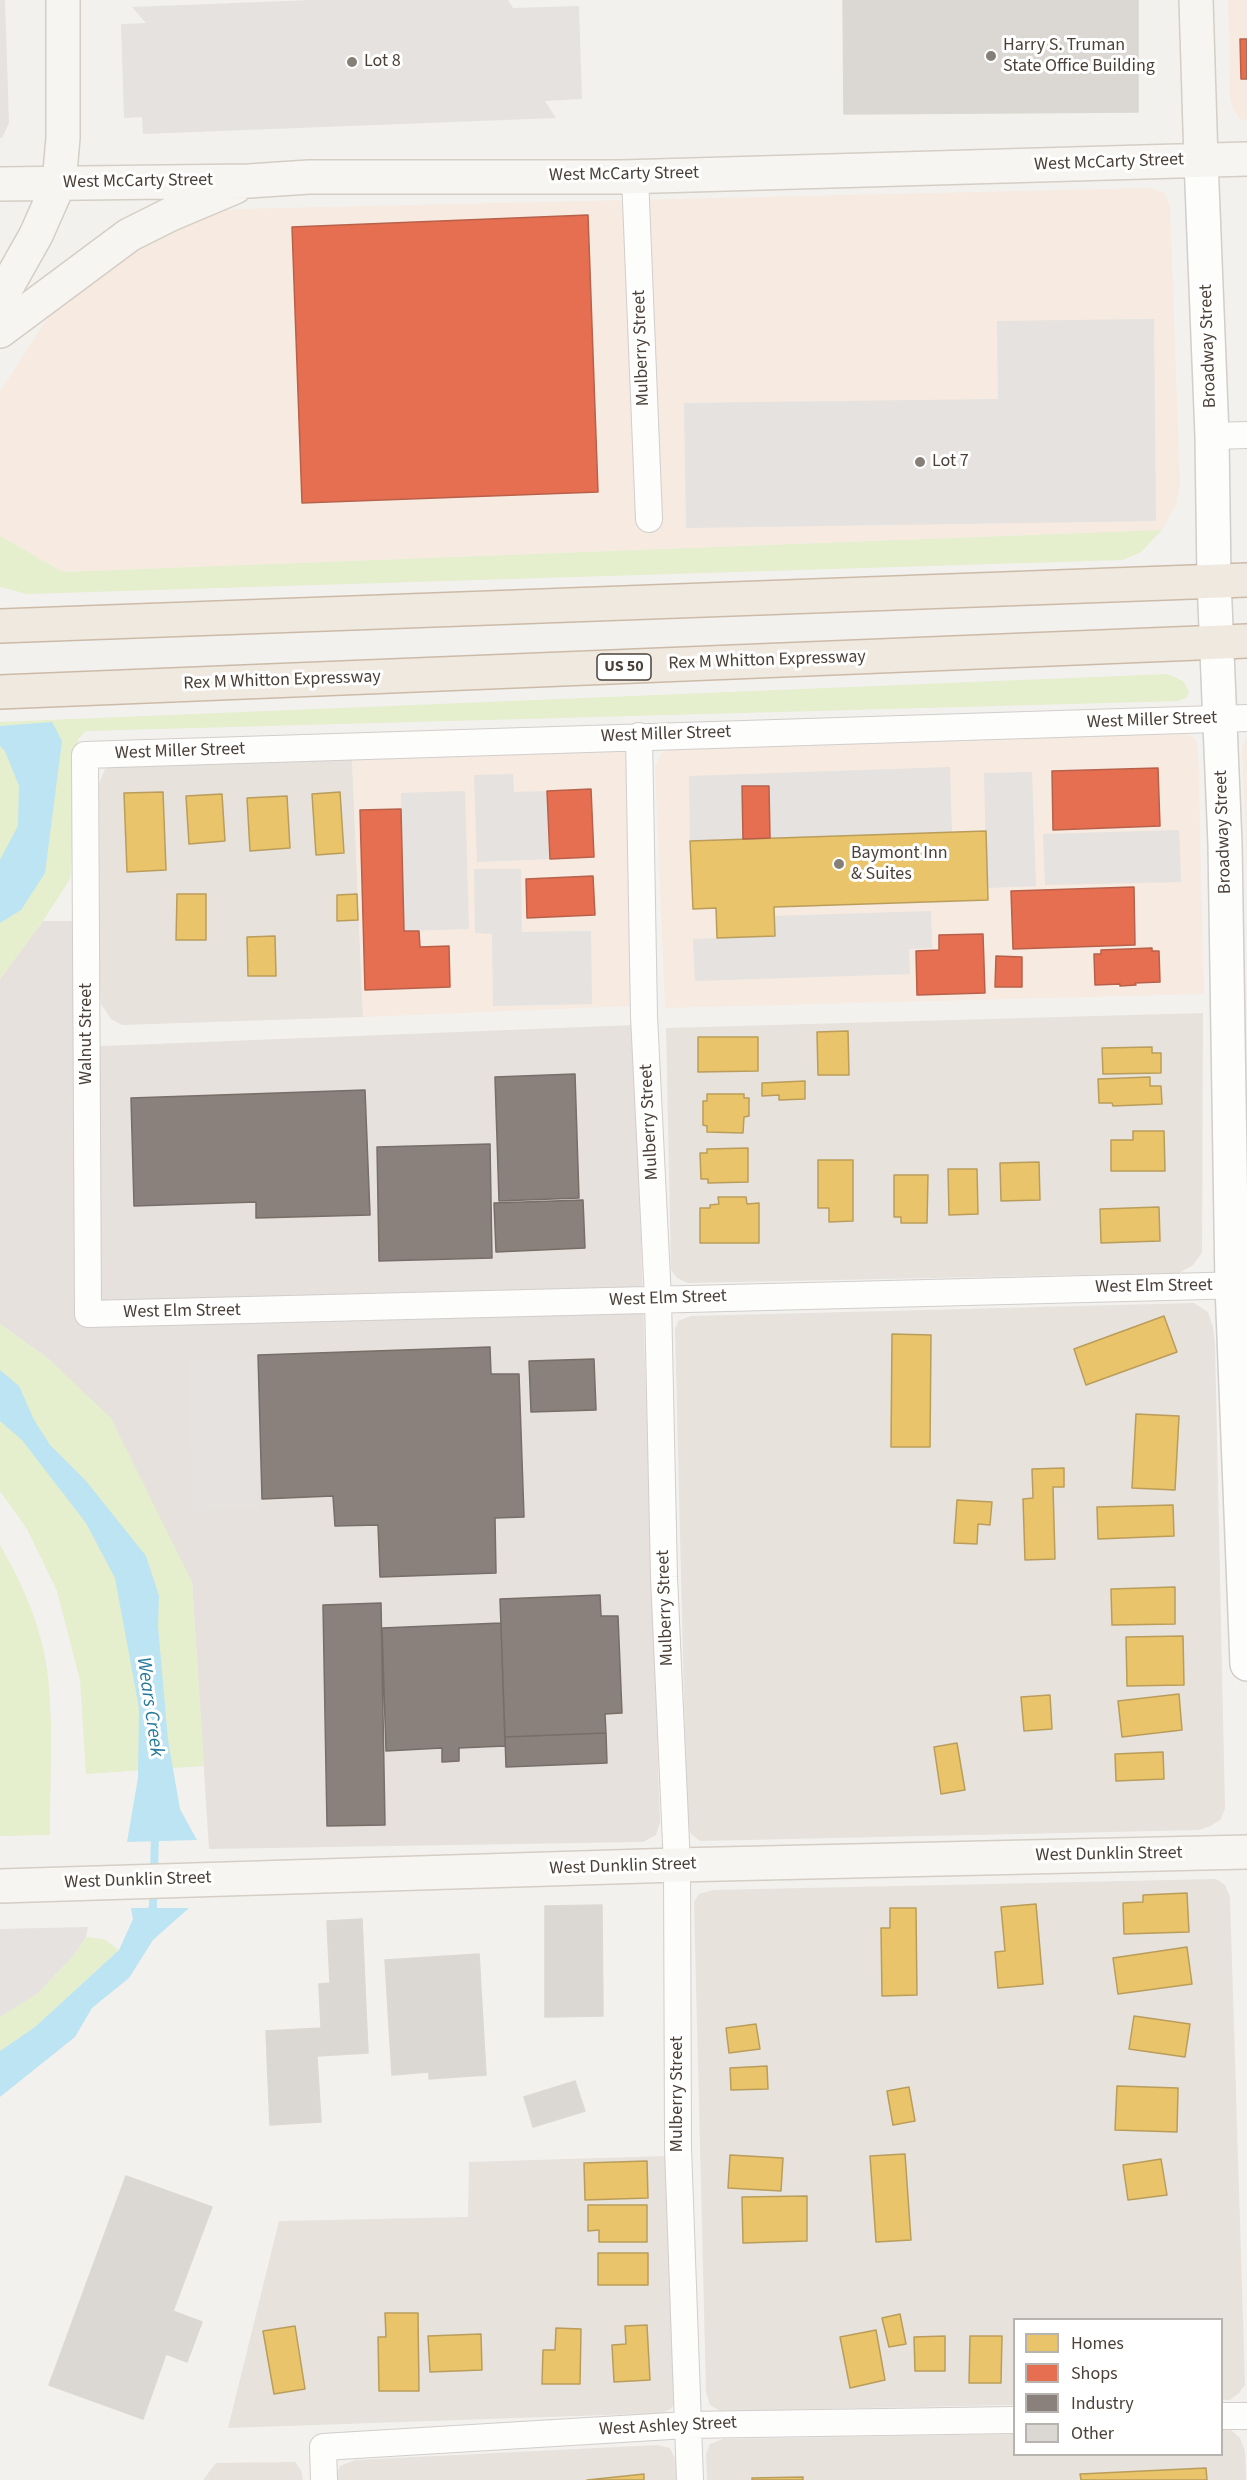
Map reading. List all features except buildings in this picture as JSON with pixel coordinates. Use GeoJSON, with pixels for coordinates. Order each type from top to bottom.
{"type":"FeatureCollection","features":[{"type":"Feature","properties":{"kind":"highway"},"geometry":{"type":"LineString","coordinates":[[2,624],[1247,580]]}},
{"type":"Feature","properties":{"kind":"highway","name":"Rex M Whitton Expressway"},"geometry":{"type":"LineString","coordinates":[[0,692],[1232,642]]}},
{"type":"Feature","properties":{"kind":"main road"},"geometry":{"type":"LineString","coordinates":[[0,299],[36,235],[59,183],[63,138],[63,0]]}},
{"type":"Feature","properties":{"kind":"main road","name":"Broadway Street"},"geometry":{"type":"LineString","coordinates":[[1196,0],[1201,160]]}},
{"type":"Feature","properties":{"kind":"main road","name":"West McCarty Street"},"geometry":{"type":"LineString","coordinates":[[0,184],[309,177],[635,176],[1247,159]]}},
{"type":"Feature","properties":{"kind":"main road"},"geometry":{"type":"LineString","coordinates":[[0,331],[129,235],[249,180]]}},
{"type":"Feature","properties":{"kind":"main road","name":"West Dunklin Street"},"geometry":{"type":"LineString","coordinates":[[0,1886],[677,1865],[1247,1852]]}},
{"type":"Feature","properties":{"kind":"street","name":"Broadway Street"},"geometry":{"type":"LineString","coordinates":[[1201,160],[1212,436],[1214,580],[1232,642],[1234,719],[1225,855],[1240,1286],[1247,1664]]}},
{"type":"Feature","properties":{"kind":"street","name":"Mulberry Street"},"geometry":{"type":"LineString","coordinates":[[635,176],[649,519]]}},
{"type":"Feature","properties":{"kind":"street"},"geometry":{"type":"LineString","coordinates":[[1212,436],[1247,435]]}},
{"type":"Feature","properties":{"kind":"street","name":"West Miller Street"},"geometry":{"type":"LineString","coordinates":[[85,755],[1234,719]]}},
{"type":"Feature","properties":{"kind":"street","name":"Mulberry Street"},"geometry":{"type":"LineString","coordinates":[[639,736],[644,1016],[658,1299],[664,1577],[677,1865],[678,2148],[690,2480]]}},
{"type":"Feature","properties":{"kind":"street","name":"Walnut Street"},"geometry":{"type":"LineString","coordinates":[[85,755],[88,1314]]}},
{"type":"Feature","properties":{"kind":"street","name":"West Elm Street"},"geometry":{"type":"LineString","coordinates":[[88,1314],[1240,1286]]}},
{"type":"Feature","properties":{"kind":"street"},"geometry":{"type":"LineString","coordinates":[[1223,2416],[1247,2416]]}},
{"type":"Feature","properties":{"kind":"street","name":"West Ashley Street"},"geometry":{"type":"LineString","coordinates":[[324,2480],[323,2447],[687,2425],[1013,2420]]}},
{"type":"Feature","properties":{"kind":"shaded area"},"geometry":{"type":"Polygon","coordinates":[[[0,0],[5,0],[9,123],[2,138],[0,138],[0,0]]]}},
{"type":"Feature","properties":{"kind":"shaded area","name":"Lot 8"},"geometry":{"type":"Polygon","coordinates":[[[311,0],[508,0],[513,8],[579,6],[582,99],[545,101],[556,118],[143,134],[142,117],[124,118],[121,24],[146,23],[132,7],[311,0]]]}},
{"type":"Feature","properties":{"kind":"shaded area"},"geometry":{"type":"Polygon","coordinates":[[[1228,0],[1247,0],[1247,121],[1240,119],[1230,99],[1228,0]]]}},
{"type":"Feature","properties":{"kind":"shaded area"},"geometry":{"type":"Polygon","coordinates":[[[1149,188],[1165,193],[1170,207],[1180,484],[1176,505],[1162,530],[63,572],[0,536],[0,392],[53,309],[81,280],[203,213],[238,209],[1149,188]]]}},
{"type":"Feature","properties":{"kind":"shaded area","name":"Lot 7"},"geometry":{"type":"Polygon","coordinates":[[[1154,319],[1156,521],[686,528],[684,403],[998,399],[997,321],[1154,319]]]}},
{"type":"Feature","properties":{"kind":"shaded area"},"geometry":{"type":"Polygon","coordinates":[[[1187,734],[1195,738],[1198,747],[1204,994],[665,1008],[655,767],[662,753],[674,747],[1187,734]]]}},
{"type":"Feature","properties":{"kind":"shaded area"},"geometry":{"type":"Polygon","coordinates":[[[1247,737],[1247,874],[1242,747],[1247,737]]]}},
{"type":"Feature","properties":{"kind":"shaded area"},"geometry":{"type":"Polygon","coordinates":[[[619,749],[627,754],[632,1006],[363,1017],[352,755],[619,749]]]}},
{"type":"Feature","properties":{"kind":"shaded area"},"geometry":{"type":"Polygon","coordinates":[[[352,755],[363,1017],[122,1025],[111,1019],[101,1004],[100,992],[99,784],[105,769],[115,763],[352,755]]]}},
{"type":"Feature","properties":{"kind":"shaded area"},"geometry":{"type":"Polygon","coordinates":[[[950,767],[952,832],[690,841],[689,776],[950,767]]]}},
{"type":"Feature","properties":{"kind":"shaded area"},"geometry":{"type":"Polygon","coordinates":[[[1032,772],[1036,886],[987,888],[984,773],[1032,772]]]}},
{"type":"Feature","properties":{"kind":"shaded area"},"geometry":{"type":"Polygon","coordinates":[[[513,774],[514,792],[547,791],[550,859],[477,862],[474,775],[513,774]]]}},
{"type":"Feature","properties":{"kind":"shaded area"},"geometry":{"type":"Polygon","coordinates":[[[465,791],[469,929],[404,931],[401,793],[465,791]]]}},
{"type":"Feature","properties":{"kind":"shaded area"},"geometry":{"type":"Polygon","coordinates":[[[1179,830],[1181,882],[1045,885],[1043,834],[1179,830]]]}},
{"type":"Feature","properties":{"kind":"shaded area"},"geometry":{"type":"Polygon","coordinates":[[[474,869],[521,869],[522,932],[591,931],[592,1004],[493,1006],[492,934],[475,933],[474,869]]]}},
{"type":"Feature","properties":{"kind":"shaded area"},"geometry":{"type":"Polygon","coordinates":[[[931,911],[932,948],[909,949],[910,974],[695,981],[693,939],[774,936],[774,916],[931,911]]]}},
{"type":"Feature","properties":{"kind":"shaded area"},"geometry":{"type":"Polygon","coordinates":[[[43,921],[76,921],[77,1047],[634,1025],[660,1823],[656,1835],[643,1842],[209,1849],[192,1582],[50,1360],[0,1324],[0,979],[43,921]]]}},
{"type":"Feature","properties":{"kind":"shaded area"},"geometry":{"type":"Polygon","coordinates":[[[1203,1013],[1202,1253],[1193,1265],[1179,1273],[688,1283],[677,1278],[671,1270],[666,1028],[1203,1013]]]}},
{"type":"Feature","properties":{"kind":"shaded area"},"geometry":{"type":"Polygon","coordinates":[[[1194,1303],[1208,1312],[1215,1344],[1225,1808],[1221,1819],[1199,1830],[700,1841],[691,1834],[687,1822],[675,1329],[678,1321],[691,1316],[1194,1303]]]}},
{"type":"Feature","properties":{"kind":"shaded area"},"geometry":{"type":"Polygon","coordinates":[[[257,1358],[259,1510],[191,1511],[189,1359],[257,1358]]]}},
{"type":"Feature","properties":{"kind":"shaded area"},"geometry":{"type":"Polygon","coordinates":[[[1216,1879],[1225,1885],[1230,1897],[1245,2385],[1239,2393],[1230,2400],[1223,2400],[1223,2318],[1013,2318],[1013,2405],[720,2411],[710,2405],[706,2392],[694,1902],[699,1894],[713,1890],[1216,1879]]]}},
{"type":"Feature","properties":{"kind":"shaded area"},"geometry":{"type":"Polygon","coordinates":[[[88,1927],[86,1937],[73,1956],[37,1994],[0,2017],[0,1929],[88,1927]]]}},
{"type":"Feature","properties":{"kind":"shaded area"},"geometry":{"type":"Polygon","coordinates":[[[667,2156],[677,2396],[672,2408],[663,2413],[228,2428],[279,2221],[468,2217],[469,2162],[667,2156]]]}},
{"type":"Feature","properties":{"kind":"shaded area"},"geometry":{"type":"Polygon","coordinates":[[[1223,2430],[1231,2430],[1240,2438],[1245,2451],[1246,2480],[707,2480],[706,2454],[710,2444],[723,2439],[1013,2434],[1013,2456],[1223,2456],[1223,2430]]]}},
{"type":"Feature","properties":{"kind":"shaded area"},"geometry":{"type":"Polygon","coordinates":[[[657,2445],[670,2448],[676,2461],[677,2480],[334,2480],[340,2466],[355,2460],[657,2445]]]}},
{"type":"Feature","properties":{"kind":"shaded area"},"geometry":{"type":"Polygon","coordinates":[[[295,2462],[301,2470],[303,2480],[203,2480],[216,2463],[295,2462]]]}},
{"type":"Feature","properties":{"kind":"green space"},"geometry":{"type":"Polygon","coordinates":[[[1162,530],[1141,552],[1123,560],[27,594],[0,587],[0,536],[63,572],[1162,530]]]}},
{"type":"Feature","properties":{"kind":"green space"},"geometry":{"type":"Polygon","coordinates":[[[1167,674],[1183,681],[1189,691],[1187,697],[1179,701],[86,731],[78,739],[77,791],[70,879],[43,921],[0,979],[0,722],[1167,674]]]}},
{"type":"Feature","properties":{"kind":"green space"},"geometry":{"type":"Polygon","coordinates":[[[0,1324],[50,1360],[111,1418],[192,1582],[204,1766],[86,1774],[80,1680],[57,1591],[27,1529],[0,1491],[0,1324]]]}},
{"type":"Feature","properties":{"kind":"green space"},"geometry":{"type":"Polygon","coordinates":[[[0,1545],[30,1605],[47,1669],[51,1730],[50,1835],[0,1836],[0,1545]]]}},
{"type":"Feature","properties":{"kind":"green space"},"geometry":{"type":"Polygon","coordinates":[[[86,1937],[104,1939],[119,1950],[35,2027],[0,2051],[0,2017],[37,1994],[73,1956],[86,1937]]]}},
{"type":"Feature","properties":{"kind":"water"},"geometry":{"type":"Polygon","coordinates":[[[52,722],[62,741],[45,873],[21,910],[0,923],[0,860],[18,826],[19,786],[5,751],[0,746],[0,726],[52,722]]]}},
{"type":"Feature","properties":{"kind":"water"},"geometry":{"type":"Polygon","coordinates":[[[0,1370],[19,1386],[34,1420],[50,1445],[86,1481],[146,1556],[159,1596],[158,1626],[168,1740],[180,1809],[197,1840],[127,1842],[138,1778],[139,1708],[115,1578],[86,1523],[22,1440],[0,1421],[0,1370]]]}},
{"type":"Feature","properties":{"kind":"water"},"geometry":{"type":"Polygon","coordinates":[[[131,1908],[189,1908],[153,1940],[129,1978],[92,2008],[75,2037],[0,2097],[0,2051],[35,2027],[119,1950],[133,1919],[131,1908]]]}},
{"type":"Feature","properties":{"kind":"waterway","name":"Wears Creek"},"geometry":{"type":"LineString","coordinates":[[154,1875],[155,1833]]}},
{"type":"Feature","properties":{"kind":"waterway","name":"Wears Creek"},"geometry":{"type":"LineString","coordinates":[[148,1916],[153,1907],[153,1890]]}},
{"type":"Feature","properties":{"kind":"place","name":"Harry S. Truman State Office Building"},"geometry":{"type":"Point","coordinates":[991,56]}},
{"type":"Feature","properties":{"kind":"place","name":"Lot 8"},"geometry":{"type":"Point","coordinates":[352,62]}},
{"type":"Feature","properties":{"kind":"place","name":"Lot 7"},"geometry":{"type":"Point","coordinates":[920,462]}},
{"type":"Feature","properties":{"kind":"place","name":"Baymont Inn & Suites"},"geometry":{"type":"Point","coordinates":[839,864]}}]}
